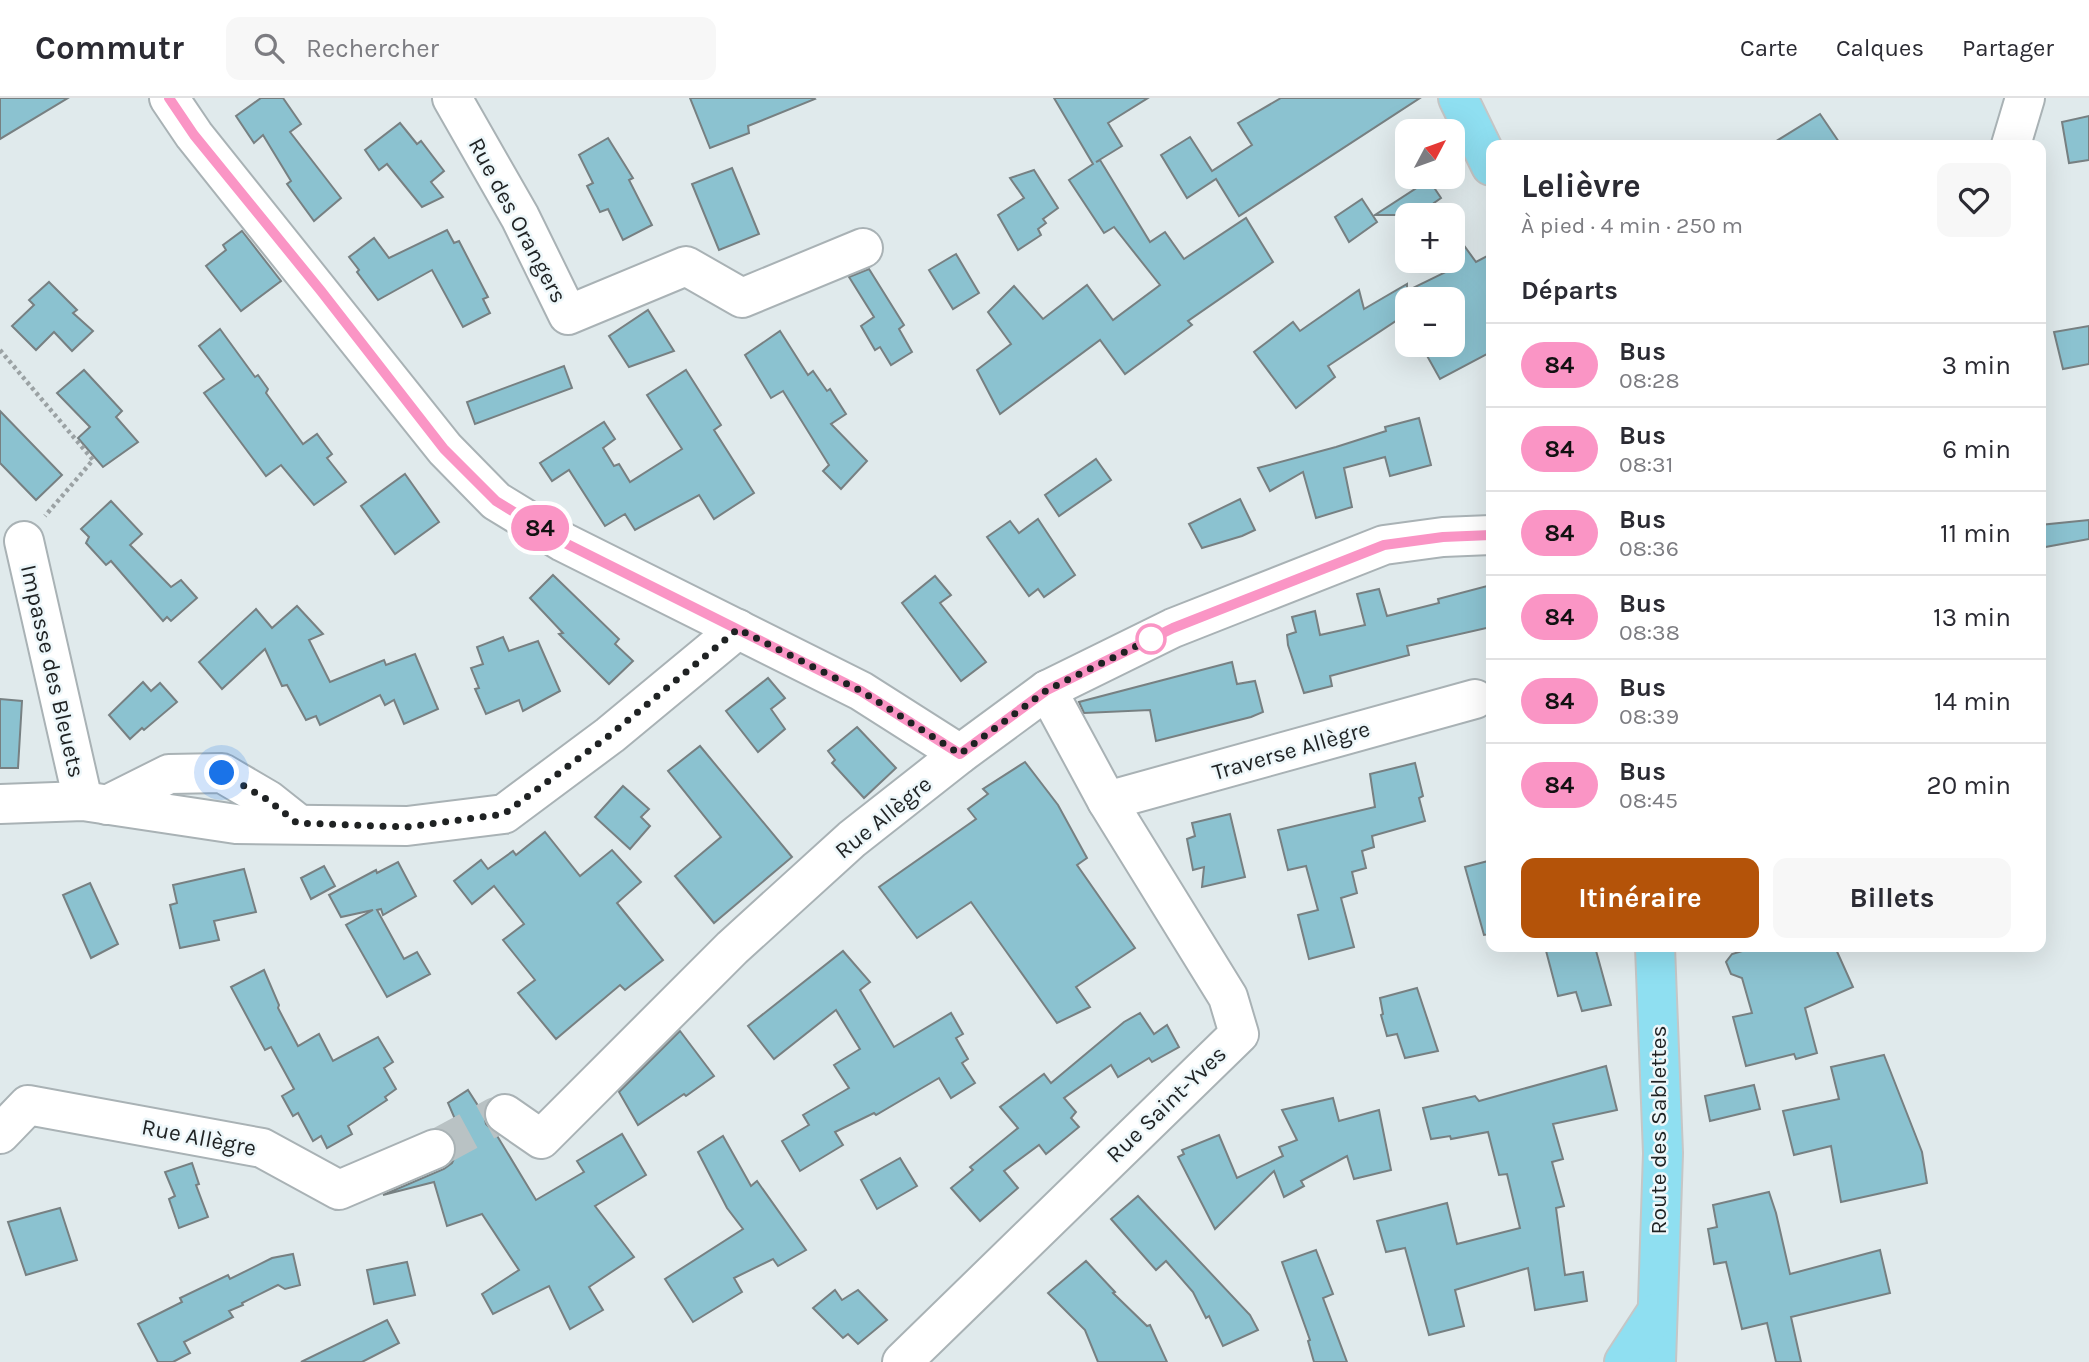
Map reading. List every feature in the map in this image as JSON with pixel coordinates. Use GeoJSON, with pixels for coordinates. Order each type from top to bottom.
{"type":"FeatureCollection","features":[{"type":"Feature","properties":{"kind":"main road"},"geometry":{"type":"LineString","coordinates":[[1458,98],[1486,156]]}},
{"type":"Feature","properties":{"kind":"main road","name":"Route des Sablettes"},"geometry":{"type":"LineString","coordinates":[[1655,952],[1663,1153],[1656,1362]]}},
{"type":"Feature","properties":{"kind":"main road"},"geometry":{"type":"LineString","coordinates":[[1624,1362],[1656,1313]]}},
{"type":"Feature","properties":{"kind":"street"},"geometry":{"type":"LineString","coordinates":[[169,98],[194,135],[321,291],[444,449],[496,501],[563,542],[861,691],[960,754]]}},
{"type":"Feature","properties":{"kind":"street","name":"Rue des Orangers"},"geometry":{"type":"LineString","coordinates":[[452,98],[520,217],[568,315],[686,265],[742,298],[863,248]]}},
{"type":"Feature","properties":{"kind":"street"},"geometry":{"type":"LineString","coordinates":[[2012,140],[2025,98]]}},
{"type":"Feature","properties":{"kind":"street","name":"Rue Allègre"},"geometry":{"type":"LineString","coordinates":[[505,1114],[541,1139],[732,948],[852,839],[1047,690],[1173,628],[1384,545],[1443,537],[1486,535]]}},
{"type":"Feature","properties":{"kind":"street","name":"Impasse des Bleuets"},"geometry":{"type":"LineString","coordinates":[[24,541],[95,803]]}},
{"type":"Feature","properties":{"kind":"street"},"geometry":{"type":"LineString","coordinates":[[0,804],[95,803],[236,824],[407,827],[504,814],[610,735],[738,629]]}},
{"type":"Feature","properties":{"kind":"street","name":"Rue Saint-Yves"},"geometry":{"type":"LineString","coordinates":[[902,1362],[1238,1034],[1228,997],[1107,801],[1047,690]]}},
{"type":"Feature","properties":{"kind":"street","name":"Traverse Allègre"},"geometry":{"type":"LineString","coordinates":[[1107,801],[1475,699]]}},
{"type":"Feature","properties":{"kind":"street","name":"Rue Allègre"},"geometry":{"type":"LineString","coordinates":[[0,1134],[28,1105],[262,1148],[339,1190],[435,1149]]}},
{"type":"Feature","properties":{"kind":"path"},"geometry":{"type":"LineString","coordinates":[[0,350],[93,460],[24,541]]}},
{"type":"Feature","properties":{"kind":"building"},"geometry":{"type":"Polygon","coordinates":[[[0,98],[68,98],[0,139],[0,98]]]}},
{"type":"Feature","properties":{"kind":"building"},"geometry":{"type":"Polygon","coordinates":[[[261,98],[283,98],[301,124],[290,132],[341,198],[314,221],[287,184],[291,181],[263,135],[254,143],[236,116],[261,98]]]}},
{"type":"Feature","properties":{"kind":"building"},"geometry":{"type":"Polygon","coordinates":[[[690,98],[815,99],[748,126],[749,133],[710,148],[690,98]]]}},
{"type":"Feature","properties":{"kind":"building"},"geometry":{"type":"Polygon","coordinates":[[[1054,98],[1148,98],[1108,123],[1122,146],[1096,162],[1100,160],[1150,242],[1165,232],[1184,259],[1246,218],[1273,262],[1188,321],[1192,325],[1125,374],[1100,340],[1000,414],[977,370],[1011,344],[988,312],[1014,286],[1043,319],[1087,285],[1113,320],[1160,285],[1114,227],[1104,233],[1069,180],[1093,164],[1054,98]]]}},
{"type":"Feature","properties":{"kind":"building"},"geometry":{"type":"Polygon","coordinates":[[[1281,98],[1420,98],[1239,216],[1216,179],[1187,198],[1161,155],[1190,137],[1212,171],[1252,145],[1238,123],[1281,98]]]}},
{"type":"Feature","properties":{"kind":"building"},"geometry":{"type":"Polygon","coordinates":[[[1820,114],[1838,140],[1778,140],[1820,114]]]}},
{"type":"Feature","properties":{"kind":"building"},"geometry":{"type":"Polygon","coordinates":[[[2089,116],[2089,160],[2069,163],[2062,122],[2089,116]]]}},
{"type":"Feature","properties":{"kind":"building"},"geometry":{"type":"Polygon","coordinates":[[[400,123],[417,144],[421,141],[444,171],[431,182],[443,197],[422,207],[387,164],[379,170],[365,150],[400,123]]]}},
{"type":"Feature","properties":{"kind":"building"},"geometry":{"type":"Polygon","coordinates":[[[608,138],[633,178],[629,180],[652,225],[623,240],[608,209],[600,212],[587,186],[593,183],[579,155],[608,138]]]}},
{"type":"Feature","properties":{"kind":"building"},"geometry":{"type":"Polygon","coordinates":[[[732,168],[759,234],[719,250],[692,184],[732,168]]]}},
{"type":"Feature","properties":{"kind":"building"},"geometry":{"type":"Polygon","coordinates":[[[1034,170],[1058,208],[1043,219],[1046,223],[1038,229],[1041,235],[1018,250],[998,215],[1024,198],[1010,178],[1034,170]]]}},
{"type":"Feature","properties":{"kind":"building"},"geometry":{"type":"Polygon","coordinates":[[[1415,189],[1435,189],[1441,198],[1434,203],[1395,203],[1395,215],[1375,215],[1415,189]]]}},
{"type":"Feature","properties":{"kind":"building"},"geometry":{"type":"Polygon","coordinates":[[[1362,199],[1377,222],[1349,242],[1335,217],[1362,199]]]}},
{"type":"Feature","properties":{"kind":"building"},"geometry":{"type":"Polygon","coordinates":[[[447,230],[454,243],[459,241],[488,297],[483,299],[490,313],[463,327],[432,270],[378,300],[349,257],[374,238],[389,258],[447,230]]]}},
{"type":"Feature","properties":{"kind":"building"},"geometry":{"type":"Polygon","coordinates":[[[242,231],[281,281],[241,311],[206,266],[226,250],[223,245],[242,231]]]}},
{"type":"Feature","properties":{"kind":"building"},"geometry":{"type":"Polygon","coordinates":[[[1465,247],[1476,262],[1486,257],[1486,355],[1440,379],[1428,357],[1465,357],[1465,287],[1415,287],[1444,273],[1465,273],[1465,247]]]}},
{"type":"Feature","properties":{"kind":"building"},"geometry":{"type":"Polygon","coordinates":[[[956,254],[979,293],[953,309],[929,270],[956,254]]]}},
{"type":"Feature","properties":{"kind":"building"},"geometry":{"type":"Polygon","coordinates":[[[869,269],[904,325],[899,329],[912,352],[891,365],[880,347],[875,350],[861,326],[874,317],[849,277],[869,269]]]}},
{"type":"Feature","properties":{"kind":"building"},"geometry":{"type":"Polygon","coordinates":[[[49,282],[77,310],[73,313],[93,331],[72,351],[54,332],[36,350],[12,326],[34,305],[29,300],[49,282]]]}},
{"type":"Feature","properties":{"kind":"building"},"geometry":{"type":"Polygon","coordinates":[[[1359,290],[1364,309],[1395,291],[1395,322],[1328,366],[1335,377],[1296,408],[1254,352],[1293,322],[1300,331],[1359,290]]]}},
{"type":"Feature","properties":{"kind":"building"},"geometry":{"type":"Polygon","coordinates":[[[648,310],[674,351],[629,367],[609,336],[648,310]]]}},
{"type":"Feature","properties":{"kind":"building"},"geometry":{"type":"Polygon","coordinates":[[[2089,326],[2089,364],[2063,369],[2054,332],[2089,326]]]}},
{"type":"Feature","properties":{"kind":"building"},"geometry":{"type":"Polygon","coordinates":[[[220,329],[255,377],[258,375],[268,389],[266,393],[303,444],[317,434],[332,454],[327,458],[346,482],[314,505],[281,465],[266,476],[204,393],[224,379],[199,346],[220,329]]]}},
{"type":"Feature","properties":{"kind":"building"},"geometry":{"type":"Polygon","coordinates":[[[780,331],[808,375],[813,371],[827,391],[830,389],[846,414],[831,424],[867,461],[841,489],[823,471],[829,465],[783,391],[771,398],[745,355],[780,331]]]}},
{"type":"Feature","properties":{"kind":"building"},"geometry":{"type":"Polygon","coordinates":[[[564,366],[572,388],[475,424],[467,402],[564,366]]]}},
{"type":"Feature","properties":{"kind":"building"},"geometry":{"type":"Polygon","coordinates":[[[84,370],[122,411],[116,417],[138,442],[103,467],[78,438],[90,427],[57,393],[84,370]]]}},
{"type":"Feature","properties":{"kind":"building"},"geometry":{"type":"Polygon","coordinates":[[[686,370],[721,425],[714,430],[754,493],[714,519],[699,495],[635,530],[625,514],[605,526],[569,470],[552,481],[540,463],[604,422],[615,439],[603,448],[614,466],[619,464],[630,482],[682,449],[647,395],[686,370]]]}},
{"type":"Feature","properties":{"kind":"building"},"geometry":{"type":"Polygon","coordinates":[[[0,411],[62,475],[36,500],[0,463],[0,411]]]}},
{"type":"Feature","properties":{"kind":"building"},"geometry":{"type":"Polygon","coordinates":[[[1419,418],[1431,465],[1390,476],[1385,457],[1344,468],[1352,507],[1316,518],[1303,472],[1270,491],[1258,468],[1336,447],[1386,431],[1385,427],[1419,418]]]}},
{"type":"Feature","properties":{"kind":"building"},"geometry":{"type":"Polygon","coordinates":[[[1096,459],[1111,480],[1059,516],[1045,495],[1096,459]]]}},
{"type":"Feature","properties":{"kind":"building"},"geometry":{"type":"Polygon","coordinates":[[[405,474],[439,522],[395,554],[361,506],[405,474]]]}},
{"type":"Feature","properties":{"kind":"building"},"geometry":{"type":"Polygon","coordinates":[[[1240,499],[1255,530],[1202,548],[1189,524],[1240,499]]]}},
{"type":"Feature","properties":{"kind":"building"},"geometry":{"type":"Polygon","coordinates":[[[111,501],[142,534],[130,545],[171,587],[181,580],[197,598],[171,621],[167,617],[163,621],[111,561],[106,565],[86,543],[89,537],[81,529],[111,501]]]}},
{"type":"Feature","properties":{"kind":"building"},"geometry":{"type":"Polygon","coordinates":[[[1038,519],[1075,575],[1044,597],[1038,589],[1029,596],[987,537],[1010,521],[1019,533],[1038,519]]]}},
{"type":"Feature","properties":{"kind":"building"},"geometry":{"type":"Polygon","coordinates":[[[2089,520],[2089,539],[2046,547],[2046,524],[2089,520]]]}},
{"type":"Feature","properties":{"kind":"building"},"geometry":{"type":"Polygon","coordinates":[[[553,575],[619,639],[615,644],[633,661],[609,684],[559,634],[563,633],[530,598],[553,575]]]}},
{"type":"Feature","properties":{"kind":"building"},"geometry":{"type":"Polygon","coordinates":[[[935,576],[951,595],[940,603],[986,662],[961,681],[902,603],[935,576]]]}},
{"type":"Feature","properties":{"kind":"building"},"geometry":{"type":"Polygon","coordinates":[[[1486,586],[1486,628],[1407,646],[1409,655],[1330,676],[1332,686],[1304,693],[1288,645],[1287,635],[1296,632],[1292,617],[1315,611],[1320,635],[1365,625],[1357,594],[1379,589],[1387,616],[1439,603],[1438,599],[1486,586]]]}},
{"type":"Feature","properties":{"kind":"building"},"geometry":{"type":"Polygon","coordinates":[[[297,606],[323,634],[309,640],[330,682],[384,660],[386,665],[415,654],[438,709],[404,724],[394,700],[385,705],[380,695],[320,725],[316,716],[306,720],[287,685],[282,686],[265,649],[222,689],[199,662],[256,609],[272,628],[297,606]]]}},
{"type":"Feature","properties":{"kind":"building"},"geometry":{"type":"Polygon","coordinates":[[[503,637],[509,651],[538,641],[560,691],[523,711],[519,700],[486,714],[475,689],[479,688],[471,668],[483,664],[477,647],[503,637]]]}},
{"type":"Feature","properties":{"kind":"building"},"geometry":{"type":"Polygon","coordinates":[[[1232,662],[1237,684],[1255,681],[1263,712],[1156,741],[1150,710],[1084,713],[1079,702],[1232,662]]]}},
{"type":"Feature","properties":{"kind":"building"},"geometry":{"type":"Polygon","coordinates":[[[768,678],[785,698],[771,709],[785,729],[758,752],[726,711],[768,678]]]}},
{"type":"Feature","properties":{"kind":"building"},"geometry":{"type":"Polygon","coordinates":[[[143,682],[151,691],[160,683],[177,702],[130,739],[109,715],[143,682]]]}},
{"type":"Feature","properties":{"kind":"building"},"geometry":{"type":"Polygon","coordinates":[[[0,699],[22,701],[18,768],[0,768],[0,699]]]}},
{"type":"Feature","properties":{"kind":"building"},"geometry":{"type":"Polygon","coordinates":[[[857,727],[896,768],[864,798],[832,763],[835,760],[828,751],[857,727]]]}},
{"type":"Feature","properties":{"kind":"building"},"geometry":{"type":"Polygon","coordinates":[[[700,746],[792,857],[714,923],[675,876],[721,837],[668,771],[700,746]]]}},
{"type":"Feature","properties":{"kind":"building"},"geometry":{"type":"Polygon","coordinates":[[[1025,762],[1058,805],[1087,858],[1077,865],[1135,948],[1076,987],[1090,1007],[1057,1023],[971,902],[917,938],[879,887],[976,819],[968,809],[988,794],[983,789],[1025,762]]]}},
{"type":"Feature","properties":{"kind":"building"},"geometry":{"type":"Polygon","coordinates":[[[1415,763],[1423,796],[1419,798],[1425,821],[1372,836],[1374,847],[1362,851],[1366,868],[1352,872],[1357,893],[1341,898],[1354,947],[1309,959],[1298,915],[1318,910],[1306,866],[1288,870],[1278,830],[1375,807],[1370,774],[1415,763]]]}},
{"type":"Feature","properties":{"kind":"building"},"geometry":{"type":"Polygon","coordinates":[[[623,786],[649,809],[641,817],[650,826],[630,849],[595,817],[623,786]]]}},
{"type":"Feature","properties":{"kind":"building"},"geometry":{"type":"Polygon","coordinates":[[[1230,814],[1245,877],[1202,887],[1204,867],[1193,870],[1187,839],[1195,836],[1192,823],[1230,814]]]}},
{"type":"Feature","properties":{"kind":"building"},"geometry":{"type":"Polygon","coordinates":[[[545,832],[580,876],[612,850],[641,882],[617,903],[663,960],[625,990],[620,985],[556,1039],[518,993],[535,980],[503,940],[524,924],[494,886],[472,904],[454,881],[481,860],[488,869],[513,851],[516,855],[545,832]]]}},
{"type":"Feature","properties":{"kind":"building"},"geometry":{"type":"Polygon","coordinates":[[[398,862],[416,896],[383,915],[381,909],[377,910],[404,959],[417,952],[430,974],[387,997],[346,925],[373,910],[341,917],[329,895],[376,870],[377,873],[398,862]]]}},
{"type":"Feature","properties":{"kind":"building"},"geometry":{"type":"Polygon","coordinates":[[[1486,862],[1486,935],[1484,935],[1465,867],[1486,862]]]}},
{"type":"Feature","properties":{"kind":"building"},"geometry":{"type":"Polygon","coordinates":[[[324,866],[335,886],[311,899],[301,878],[324,866]]]}},
{"type":"Feature","properties":{"kind":"building"},"geometry":{"type":"Polygon","coordinates":[[[244,869],[256,912],[214,921],[219,940],[180,948],[170,905],[177,903],[173,885],[244,869]]]}},
{"type":"Feature","properties":{"kind":"building"},"geometry":{"type":"Polygon","coordinates":[[[90,883],[118,944],[91,958],[63,895],[90,883]]]}},
{"type":"Feature","properties":{"kind":"building"},"geometry":{"type":"Polygon","coordinates":[[[843,951],[870,982],[860,990],[894,1047],[951,1013],[963,1034],[956,1038],[968,1059],[962,1063],[975,1083],[951,1098],[939,1078],[876,1115],[874,1113],[835,1132],[843,1145],[800,1171],[782,1141],[809,1125],[803,1115],[849,1088],[834,1065],[860,1049],[836,1010],[774,1059],[748,1026],[843,951]]]}},
{"type":"Feature","properties":{"kind":"building"},"geometry":{"type":"Polygon","coordinates":[[[1546,952],[1596,952],[1611,1005],[1582,1011],[1576,992],[1558,996],[1546,952]]]}},
{"type":"Feature","properties":{"kind":"building"},"geometry":{"type":"Polygon","coordinates":[[[1837,952],[1853,987],[1805,1008],[1817,1053],[1796,1059],[1794,1054],[1746,1066],[1733,1017],[1752,1013],[1742,978],[1731,974],[1726,962],[1732,954],[1837,952]]]}},
{"type":"Feature","properties":{"kind":"building"},"geometry":{"type":"Polygon","coordinates":[[[264,970],[278,1008],[298,1046],[319,1034],[333,1061],[378,1037],[393,1062],[384,1068],[396,1089],[385,1097],[387,1100],[348,1126],[352,1134],[327,1148],[321,1136],[313,1141],[298,1113],[293,1116],[282,1096],[294,1089],[271,1047],[265,1050],[231,987],[264,970]]]}},
{"type":"Feature","properties":{"kind":"building"},"geometry":{"type":"Polygon","coordinates":[[[1417,988],[1438,1051],[1405,1058],[1397,1034],[1387,1036],[1380,998],[1417,988]]]}},
{"type":"Feature","properties":{"kind":"building"},"geometry":{"type":"Polygon","coordinates":[[[1140,1013],[1154,1034],[1167,1025],[1179,1047],[1152,1062],[1149,1058],[1118,1077],[1111,1065],[1064,1098],[1076,1112],[1071,1118],[1079,1127],[1046,1154],[1039,1145],[1004,1171],[1018,1188],[980,1221],[951,1188],[973,1170],[970,1167],[1018,1128],[1000,1107],[1044,1074],[1051,1083],[1124,1022],[1140,1013]]]}},
{"type":"Feature","properties":{"kind":"building"},"geometry":{"type":"Polygon","coordinates":[[[680,1031],[714,1076],[638,1125],[619,1092],[680,1031]]]}},
{"type":"Feature","properties":{"kind":"building"},"geometry":{"type":"Polygon","coordinates":[[[1884,1055],[1922,1152],[1927,1183],[1841,1202],[1831,1146],[1794,1155],[1783,1111],[1839,1099],[1831,1067],[1884,1055]]]}},
{"type":"Feature","properties":{"kind":"building"},"geometry":{"type":"Polygon","coordinates":[[[1606,1066],[1617,1110],[1553,1124],[1563,1159],[1552,1162],[1564,1206],[1556,1208],[1565,1275],[1583,1272],[1587,1301],[1535,1310],[1528,1268],[1455,1290],[1464,1326],[1429,1335],[1405,1248],[1386,1252],[1377,1221],[1447,1203],[1457,1244],[1520,1228],[1507,1174],[1499,1175],[1488,1132],[1451,1139],[1450,1136],[1431,1139],[1423,1108],[1475,1096],[1479,1101],[1606,1066]]]}},
{"type":"Feature","properties":{"kind":"building"},"geometry":{"type":"Polygon","coordinates":[[[1754,1085],[1760,1109],[1710,1121],[1705,1096],[1754,1085]]]}},
{"type":"Feature","properties":{"kind":"building"},"geometry":{"type":"Polygon","coordinates":[[[468,1090],[484,1115],[486,1124],[496,1134],[536,1200],[584,1172],[577,1161],[622,1134],[646,1175],[595,1206],[634,1257],[589,1287],[603,1310],[570,1329],[549,1286],[493,1314],[482,1294],[519,1270],[482,1214],[447,1226],[434,1182],[383,1195],[452,1163],[457,1152],[456,1141],[446,1124],[455,1119],[448,1103],[468,1090]]]}},
{"type":"Feature","properties":{"kind":"building"},"geometry":{"type":"Polygon","coordinates":[[[1333,1098],[1339,1121],[1379,1110],[1391,1170],[1354,1179],[1347,1156],[1301,1181],[1304,1186],[1284,1197],[1274,1171],[1215,1229],[1178,1157],[1184,1154],[1182,1150],[1219,1135],[1237,1178],[1283,1156],[1279,1147],[1297,1140],[1282,1110],[1333,1098]]]}},
{"type":"Feature","properties":{"kind":"building"},"geometry":{"type":"Polygon","coordinates":[[[723,1136],[751,1186],[757,1181],[806,1250],[778,1266],[773,1259],[734,1278],[742,1292],[693,1322],[665,1279],[743,1229],[727,1208],[698,1152],[723,1136]]]}},
{"type":"Feature","properties":{"kind":"building"},"geometry":{"type":"Polygon","coordinates":[[[900,1158],[917,1186],[877,1209],[861,1180],[900,1158]]]}},
{"type":"Feature","properties":{"kind":"building"},"geometry":{"type":"Polygon","coordinates":[[[192,1163],[199,1184],[196,1185],[208,1217],[179,1228],[169,1199],[175,1196],[165,1172],[192,1163]]]}},
{"type":"Feature","properties":{"kind":"building"},"geometry":{"type":"Polygon","coordinates":[[[1769,1192],[1790,1274],[1880,1250],[1890,1293],[1791,1317],[1801,1362],[1776,1362],[1767,1323],[1742,1329],[1726,1262],[1714,1264],[1708,1229],[1717,1227],[1713,1205],[1769,1192]]]}},
{"type":"Feature","properties":{"kind":"building"},"geometry":{"type":"Polygon","coordinates":[[[1138,1196],[1250,1315],[1258,1330],[1223,1346],[1209,1316],[1206,1318],[1193,1292],[1166,1261],[1156,1270],[1111,1219],[1138,1196]]]}},
{"type":"Feature","properties":{"kind":"building"},"geometry":{"type":"Polygon","coordinates":[[[60,1208],[77,1260],[26,1275],[8,1222],[60,1208]]]}},
{"type":"Feature","properties":{"kind":"building"},"geometry":{"type":"Polygon","coordinates":[[[1316,1250],[1333,1294],[1323,1298],[1347,1362],[1314,1362],[1308,1341],[1310,1340],[1282,1262],[1316,1250]]]}},
{"type":"Feature","properties":{"kind":"building"},"geometry":{"type":"Polygon","coordinates":[[[293,1254],[300,1285],[285,1289],[278,1285],[242,1303],[243,1305],[229,1311],[233,1317],[184,1342],[190,1353],[173,1362],[158,1362],[138,1324],[182,1302],[180,1298],[228,1275],[230,1279],[272,1258],[293,1254]]]}},
{"type":"Feature","properties":{"kind":"building"},"geometry":{"type":"Polygon","coordinates":[[[1086,1261],[1115,1292],[1113,1293],[1147,1326],[1150,1325],[1167,1362],[1098,1362],[1085,1330],[1048,1293],[1086,1261]]]}},
{"type":"Feature","properties":{"kind":"building"},"geometry":{"type":"Polygon","coordinates":[[[407,1262],[415,1295],[374,1304],[367,1270],[407,1262]]]}},
{"type":"Feature","properties":{"kind":"building"},"geometry":{"type":"Polygon","coordinates":[[[835,1290],[842,1300],[858,1290],[887,1320],[858,1344],[848,1334],[843,1338],[813,1308],[835,1290]]]}},
{"type":"Feature","properties":{"kind":"building"},"geometry":{"type":"Polygon","coordinates":[[[387,1320],[399,1343],[362,1362],[301,1362],[387,1320]]]}},
{"type":"Feature","properties":{"kind":"tunnel"},"geometry":{"type":"LineString","coordinates":[[435,1149],[496,1116],[505,1114]]}},
{"type":"Feature","properties":{"kind":"bus line","name":"84"},"geometry":{"type":"LineString","coordinates":[[169,98],[194,135],[321,291],[444,449],[496,501],[563,542],[861,691],[960,754],[1047,690],[1173,628],[1384,545],[1443,537],[1486,535]]}},
{"type":"Feature","properties":{"kind":"route"},"geometry":{"type":"LineString","coordinates":[[222,773],[268,800],[297,823],[407,827],[504,814],[610,735],[738,629],[861,691],[960,754],[1047,690],[1151,639]]}}]}
